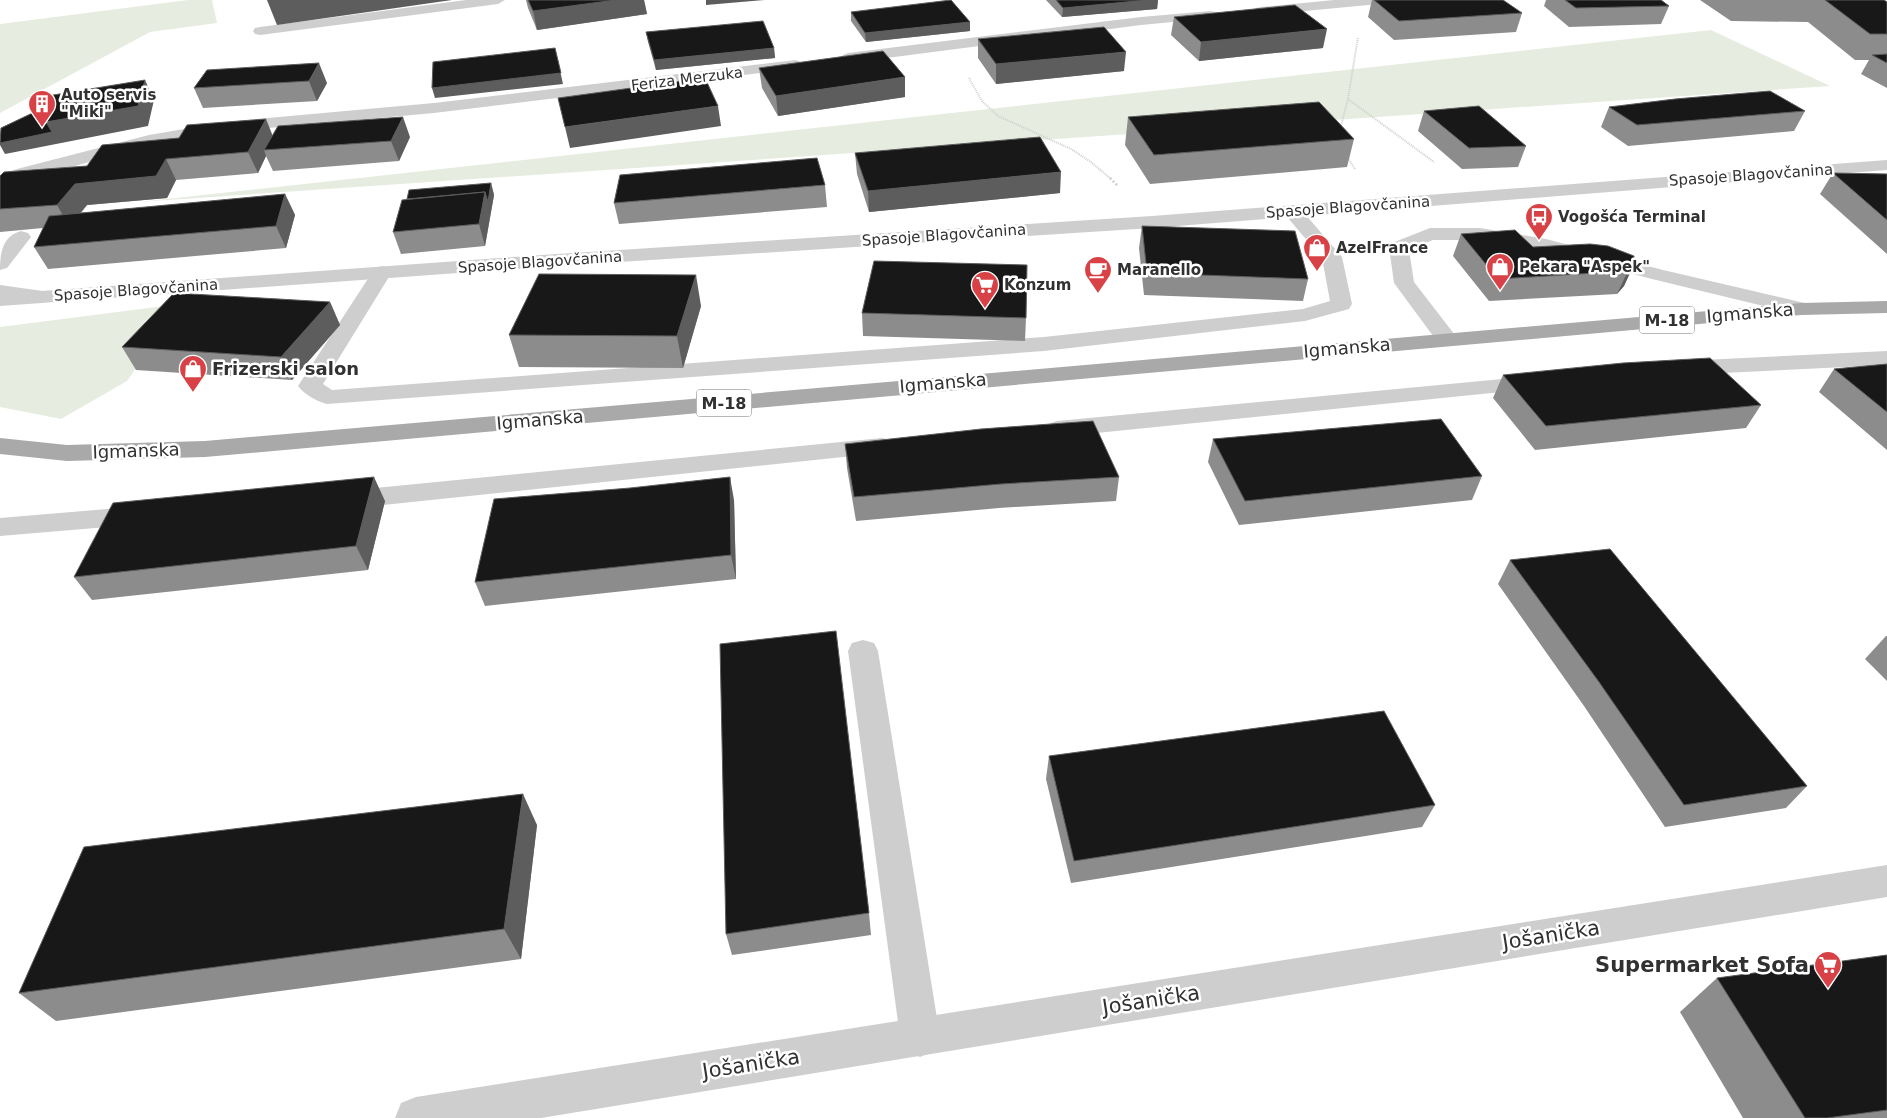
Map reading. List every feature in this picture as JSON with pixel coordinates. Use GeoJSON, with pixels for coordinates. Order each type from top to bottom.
{"type":"FeatureCollection","features":[{"type":"Feature","properties":{"kind":"main road","name":"Igmanska"},"geometry":{"type":"LineString","coordinates":[[0,446],[67,453],[205,449],[1802,309],[1887,307]]}},
{"type":"Feature","properties":{"kind":"street"},"geometry":{"type":"LineString","coordinates":[[260,31],[498,0]]}},
{"type":"Feature","properties":{"kind":"street"},"geometry":{"type":"LineString","coordinates":[[1248,12],[1371,0]]}},
{"type":"Feature","properties":{"kind":"street"},"geometry":{"type":"LineString","coordinates":[[830,61],[1141,22],[1228,14]]}},
{"type":"Feature","properties":{"kind":"street","name":"Feriza Merzuka"},"geometry":{"type":"LineString","coordinates":[[0,181],[23,173],[149,140],[225,127],[434,108],[810,63]]}},
{"type":"Feature","properties":{"kind":"street","name":"Spasoje Blagovčanina"},"geometry":{"type":"LineString","coordinates":[[0,300],[382,272],[1152,222],[1887,165]]}},
{"type":"Feature","properties":{"kind":"street"},"geometry":{"type":"LineString","coordinates":[[382,272],[310,386],[326,397],[1044,344],[1305,315],[1341,304],[1332,257],[1292,211]]}},
{"type":"Feature","properties":{"kind":"street"},"geometry":{"type":"LineString","coordinates":[[1447,339],[1404,284],[1399,247],[1430,234],[1480,234],[1546,245],[1659,275],[1802,309]]}},
{"type":"Feature","properties":{"kind":"street"},"geometry":{"type":"LineString","coordinates":[[0,264],[21,237]]}},
{"type":"Feature","properties":{"kind":"street"},"geometry":{"type":"LineString","coordinates":[[0,291],[43,296]]}},
{"type":"Feature","properties":{"kind":"street"},"geometry":{"type":"LineString","coordinates":[[1656,371],[1887,358]]}},
{"type":"Feature","properties":{"kind":"street"},"geometry":{"type":"LineString","coordinates":[[1037,431],[1557,380]]}},
{"type":"Feature","properties":{"kind":"street"},"geometry":{"type":"LineString","coordinates":[[321,502],[900,444]]}},
{"type":"Feature","properties":{"kind":"street"},"geometry":{"type":"LineString","coordinates":[[0,527],[165,514]]}},
{"type":"Feature","properties":{"kind":"street"},"geometry":{"type":"LineString","coordinates":[[863,651],[920,1037]]}},
{"type":"Feature","properties":{"kind":"street","name":"Jošanička"},"geometry":{"type":"LineString","coordinates":[[416,1118],[1887,881]]}},
{"type":"Feature","properties":{"kind":"path"},"geometry":{"type":"LineString","coordinates":[[1339,132],[1371,0]]}},
{"type":"Feature","properties":{"kind":"path"},"geometry":{"type":"LineString","coordinates":[[949,46],[980,99],[994,113],[1002,119],[1043,135],[1082,156],[1108,175],[1152,222]]}},
{"type":"Feature","properties":{"kind":"path"},"geometry":{"type":"LineString","coordinates":[[1348,99],[1480,196]]}},
{"type":"Feature","properties":{"kind":"path"},"geometry":{"type":"LineString","coordinates":[[1346,155],[1379,204]]}},
{"type":"Feature","properties":{"kind":"shaded area"},"geometry":{"type":"Polygon","coordinates":[[[188,0],[212,0],[217,23],[150,32],[0,113],[0,24],[188,0]]]}},
{"type":"Feature","properties":{"kind":"shaded area"},"geometry":{"type":"Polygon","coordinates":[[[1711,30],[1830,86],[139,202],[1711,30]]]}},
{"type":"Feature","properties":{"kind":"shaded area"},"geometry":{"type":"Polygon","coordinates":[[[180,304],[127,381],[61,419],[0,407],[0,327],[180,304]]]}},
{"type":"Feature","properties":{"kind":"building"},"geometry":{"type":"Polygon","coordinates":[[[528,0],[616,0],[533,11],[528,0]]]}},
{"type":"Feature","properties":{"kind":"building"},"geometry":{"type":"Polygon","coordinates":[[[951,0],[970,22],[865,33],[851,12],[951,0]]]}},
{"type":"Feature","properties":{"kind":"building"},"geometry":{"type":"Polygon","coordinates":[[[1056,0],[1148,0],[1063,8],[1056,0]]]}},
{"type":"Feature","properties":{"kind":"building"},"geometry":{"type":"Polygon","coordinates":[[[1374,0],[1503,0],[1522,13],[1399,21],[1374,0]]]}},
{"type":"Feature","properties":{"kind":"building"},"geometry":{"type":"Polygon","coordinates":[[[1565,0],[1661,0],[1669,6],[1576,8],[1565,0]]]}},
{"type":"Feature","properties":{"kind":"building"},"geometry":{"type":"Polygon","coordinates":[[[1825,0],[1884,0],[1887,2],[1887,34],[1870,34],[1825,0]]]}},
{"type":"Feature","properties":{"kind":"building"},"geometry":{"type":"Polygon","coordinates":[[[1295,5],[1327,29],[1201,42],[1174,17],[1295,5]]]}},
{"type":"Feature","properties":{"kind":"building"},"geometry":{"type":"Polygon","coordinates":[[[763,21],[774,48],[654,60],[646,32],[763,21]]]}},
{"type":"Feature","properties":{"kind":"building"},"geometry":{"type":"Polygon","coordinates":[[[1104,27],[1126,52],[996,64],[978,39],[1104,27]]]}},
{"type":"Feature","properties":{"kind":"building"},"geometry":{"type":"Polygon","coordinates":[[[555,48],[561,73],[432,88],[433,62],[555,48]]]}},
{"type":"Feature","properties":{"kind":"building"},"geometry":{"type":"Polygon","coordinates":[[[883,51],[905,77],[776,96],[759,68],[883,51]]]}},
{"type":"Feature","properties":{"kind":"building"},"geometry":{"type":"Polygon","coordinates":[[[1887,54],[1887,63],[1872,55],[1887,54]]]}},
{"type":"Feature","properties":{"kind":"building"},"geometry":{"type":"Polygon","coordinates":[[[319,63],[309,81],[194,88],[207,70],[319,63]]]}},
{"type":"Feature","properties":{"kind":"building"},"geometry":{"type":"Polygon","coordinates":[[[705,78],[718,106],[565,127],[558,98],[705,78]]]}},
{"type":"Feature","properties":{"kind":"building"},"geometry":{"type":"Polygon","coordinates":[[[145,80],[138,106],[46,122],[41,97],[145,80]]]}},
{"type":"Feature","properties":{"kind":"building"},"geometry":{"type":"Polygon","coordinates":[[[1770,91],[1805,111],[1637,125],[1609,107],[1675,99],[1770,91]]]}},
{"type":"Feature","properties":{"kind":"building"},"geometry":{"type":"Polygon","coordinates":[[[1319,102],[1354,139],[1154,155],[1128,117],[1319,102]]]}},
{"type":"Feature","properties":{"kind":"building"},"geometry":{"type":"Polygon","coordinates":[[[1479,106],[1526,146],[1469,148],[1424,111],[1479,106]]]}},
{"type":"Feature","properties":{"kind":"building"},"geometry":{"type":"Polygon","coordinates":[[[43,108],[46,122],[52,132],[0,143],[1,128],[43,108]]]}},
{"type":"Feature","properties":{"kind":"building"},"geometry":{"type":"Polygon","coordinates":[[[403,117],[391,141],[264,150],[278,126],[403,117]]]}},
{"type":"Feature","properties":{"kind":"building"},"geometry":{"type":"Polygon","coordinates":[[[266,119],[248,152],[166,159],[156,176],[75,184],[57,205],[0,209],[0,176],[4,172],[87,166],[102,145],[179,138],[187,125],[266,119]]]}},
{"type":"Feature","properties":{"kind":"building"},"geometry":{"type":"Polygon","coordinates":[[[1040,137],[1061,172],[868,191],[855,153],[1040,137]]]}},
{"type":"Feature","properties":{"kind":"building"},"geometry":{"type":"Polygon","coordinates":[[[817,158],[825,185],[614,203],[620,175],[817,158]]]}},
{"type":"Feature","properties":{"kind":"building"},"geometry":{"type":"Polygon","coordinates":[[[1833,173],[1887,174],[1887,220],[1833,173]]]}},
{"type":"Feature","properties":{"kind":"building"},"geometry":{"type":"Polygon","coordinates":[[[491,183],[488,202],[485,192],[407,199],[409,190],[491,183]]]}},
{"type":"Feature","properties":{"kind":"building"},"geometry":{"type":"Polygon","coordinates":[[[485,192],[479,224],[393,232],[402,200],[485,192]]]}},
{"type":"Feature","properties":{"kind":"building"},"geometry":{"type":"Polygon","coordinates":[[[285,194],[276,226],[34,247],[49,216],[285,194]]]}},
{"type":"Feature","properties":{"kind":"building"},"geometry":{"type":"Polygon","coordinates":[[[1142,226],[1295,231],[1308,279],[1147,273],[1142,226]]]}},
{"type":"Feature","properties":{"kind":"building"},"geometry":{"type":"Polygon","coordinates":[[[1515,230],[1533,247],[1590,244],[1608,246],[1634,256],[1634,264],[1628,271],[1498,279],[1461,234],[1515,230]]]}},
{"type":"Feature","properties":{"kind":"building"},"geometry":{"type":"Polygon","coordinates":[[[874,261],[1027,265],[1026,318],[862,313],[874,261]]]}},
{"type":"Feature","properties":{"kind":"building"},"geometry":{"type":"Polygon","coordinates":[[[539,274],[696,275],[677,336],[509,335],[539,274]]]}},
{"type":"Feature","properties":{"kind":"building"},"geometry":{"type":"Polygon","coordinates":[[[174,293],[330,302],[281,357],[122,347],[174,293]]]}},
{"type":"Feature","properties":{"kind":"building"},"geometry":{"type":"Polygon","coordinates":[[[1710,358],[1761,405],[1546,426],[1503,375],[1623,363],[1710,358]]]}},
{"type":"Feature","properties":{"kind":"building"},"geometry":{"type":"Polygon","coordinates":[[[1887,364],[1887,412],[1834,369],[1887,364]]]}},
{"type":"Feature","properties":{"kind":"building"},"geometry":{"type":"Polygon","coordinates":[[[1441,419],[1482,476],[1245,501],[1213,439],[1441,419]]]}},
{"type":"Feature","properties":{"kind":"building"},"geometry":{"type":"Polygon","coordinates":[[[1093,421],[1119,477],[1001,484],[854,497],[845,444],[981,429],[1093,421]]]}},
{"type":"Feature","properties":{"kind":"building"},"geometry":{"type":"Polygon","coordinates":[[[374,477],[356,546],[74,577],[113,503],[374,477]]]}},
{"type":"Feature","properties":{"kind":"building"},"geometry":{"type":"Polygon","coordinates":[[[730,477],[731,555],[475,582],[494,499],[630,488],[730,477]]]}},
{"type":"Feature","properties":{"kind":"building"},"geometry":{"type":"Polygon","coordinates":[[[1610,549],[1807,786],[1684,805],[1599,682],[1510,560],[1610,549]]]}},
{"type":"Feature","properties":{"kind":"building"},"geometry":{"type":"Polygon","coordinates":[[[836,631],[869,913],[726,934],[720,644],[836,631]]]}},
{"type":"Feature","properties":{"kind":"building"},"geometry":{"type":"Polygon","coordinates":[[[1384,711],[1435,805],[1074,861],[1049,756],[1384,711]]]}},
{"type":"Feature","properties":{"kind":"building"},"geometry":{"type":"Polygon","coordinates":[[[523,794],[504,929],[19,993],[84,847],[523,794]]]}},
{"type":"Feature","properties":{"kind":"building"},"geometry":{"type":"Polygon","coordinates":[[[1887,955],[1887,1110],[1827,1118],[1805,1118],[1717,978],[1887,955]]]}},
{"type":"Feature","properties":{"kind":"place","name":"Auto servis \"Miki\""},"geometry":{"type":"Point","coordinates":[42,128]}},
{"type":"Feature","properties":{"kind":"place","name":"Vogošća Terminal"},"geometry":{"type":"Point","coordinates":[1539,241]}},
{"type":"Feature","properties":{"kind":"place","name":"AzelFrance"},"geometry":{"type":"Point","coordinates":[1317,272]}},
{"type":"Feature","properties":{"kind":"place","name":"Pekara \"Aspek\""},"geometry":{"type":"Point","coordinates":[1500,291]}},
{"type":"Feature","properties":{"kind":"place","name":"Maranello"},"geometry":{"type":"Point","coordinates":[1098,294]}},
{"type":"Feature","properties":{"kind":"place","name":"Konzum"},"geometry":{"type":"Point","coordinates":[985,309]}},
{"type":"Feature","properties":{"kind":"place","name":"Frizerski salon"},"geometry":{"type":"Point","coordinates":[193,393]}},
{"type":"Feature","properties":{"kind":"place","name":"Supermarket Sofa"},"geometry":{"type":"Point","coordinates":[1828,989]}}]}
